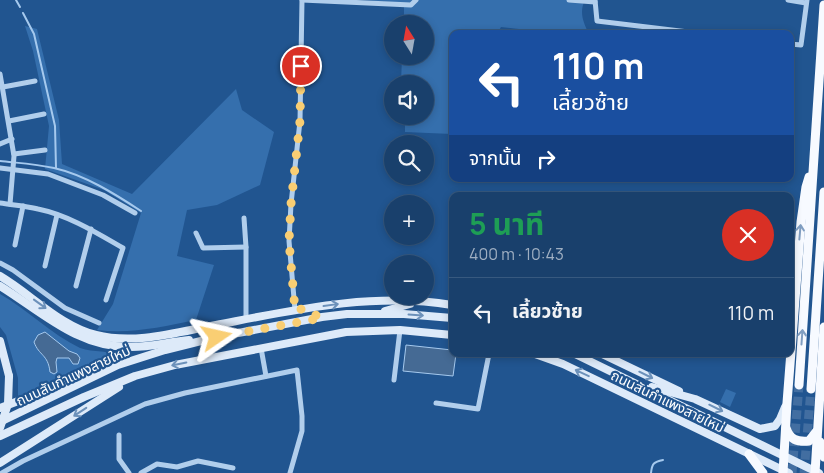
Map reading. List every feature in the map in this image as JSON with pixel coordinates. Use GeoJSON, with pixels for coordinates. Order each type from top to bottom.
{"type":"FeatureCollection","features":[{"type":"Feature","properties":{"kind":"main road"},"geometry":{"type":"LineString","coordinates":[[799,385],[824,5]]}},
{"type":"Feature","properties":{"kind":"main road"},"geometry":{"type":"LineString","coordinates":[[794,312],[801,222],[806,188],[814,160]]}},
{"type":"Feature","properties":{"kind":"main road"},"geometry":{"type":"LineString","coordinates":[[811,388],[824,192]]}},
{"type":"Feature","properties":{"kind":"main road"},"geometry":{"type":"LineString","coordinates":[[0,276],[68,323],[87,332],[115,339],[141,338],[298,310],[358,302],[384,302]]}},
{"type":"Feature","properties":{"kind":"main road"},"geometry":{"type":"LineString","coordinates":[[0,286],[60,327],[95,342],[131,347],[217,337]]}},
{"type":"Feature","properties":{"kind":"main road"},"geometry":{"type":"LineString","coordinates":[[434,303],[449,305]]}},
{"type":"Feature","properties":{"kind":"main road"},"geometry":{"type":"LineString","coordinates":[[379,313],[407,305]]}},
{"type":"Feature","properties":{"kind":"main road"},"geometry":{"type":"LineString","coordinates":[[298,310],[322,318]]}},
{"type":"Feature","properties":{"kind":"main road","name":"ถนนสันกำแพงสายใหม่"},"geometry":{"type":"LineString","coordinates":[[0,422],[118,365],[165,350],[217,337],[322,318],[379,313],[449,318]]}},
{"type":"Feature","properties":{"kind":"main road"},"geometry":{"type":"LineString","coordinates":[[816,472],[824,327]]}},
{"type":"Feature","properties":{"kind":"main road","name":"ถนนสันกำแพงสายใหม่"},"geometry":{"type":"LineString","coordinates":[[0,436],[136,376],[175,365],[346,332],[400,330],[449,334]]}},
{"type":"Feature","properties":{"kind":"main road"},"geometry":{"type":"LineString","coordinates":[[0,341],[10,376],[8,404],[0,428]]}},
{"type":"Feature","properties":{"kind":"main road","name":"ถนนสันกำแพงสายใหม่"},"geometry":{"type":"LineString","coordinates":[[542,357],[570,368],[785,472]]}},
{"type":"Feature","properties":{"kind":"main road","name":"ถนนสันกำแพงสายใหม่"},"geometry":{"type":"LineString","coordinates":[[581,357],[816,472]]}},
{"type":"Feature","properties":{"kind":"main road"},"geometry":{"type":"LineString","coordinates":[[608,357],[760,429],[775,426],[787,403]]}},
{"type":"Feature","properties":{"kind":"main road"},"geometry":{"type":"LineString","coordinates":[[785,472],[785,426],[791,357]]}},
{"type":"Feature","properties":{"kind":"main road"},"geometry":{"type":"LineString","coordinates":[[0,408],[85,375],[118,365]]}},
{"type":"Feature","properties":{"kind":"main road"},"geometry":{"type":"LineString","coordinates":[[0,463],[136,376]]}},
{"type":"Feature","properties":{"kind":"main road"},"geometry":{"type":"LineString","coordinates":[[636,383],[695,399]]}},
{"type":"Feature","properties":{"kind":"main road"},"geometry":{"type":"LineString","coordinates":[[785,426],[789,436],[798,441],[809,441],[817,432]]}},
{"type":"Feature","properties":{"kind":"main road"},"geometry":{"type":"LineString","coordinates":[[817,432],[824,457]]}},
{"type":"Feature","properties":{"kind":"main road"},"geometry":{"type":"LineString","coordinates":[[749,454],[763,473]]}},
{"type":"Feature","properties":{"kind":"street"},"geometry":{"type":"LineString","coordinates":[[298,310],[289,241],[300,121],[302,0],[411,5],[416,0]]}},
{"type":"Feature","properties":{"kind":"street"},"geometry":{"type":"LineString","coordinates":[[569,0],[595,1],[597,21],[672,30]]}},
{"type":"Feature","properties":{"kind":"street"},"geometry":{"type":"LineString","coordinates":[[788,0],[806,1],[801,45],[794,44]]}},
{"type":"Feature","properties":{"kind":"street"},"geometry":{"type":"LineString","coordinates":[[0,74],[14,155],[10,204]]}},
{"type":"Feature","properties":{"kind":"street"},"geometry":{"type":"LineString","coordinates":[[3,87],[35,80]]}},
{"type":"Feature","properties":{"kind":"street"},"geometry":{"type":"LineString","coordinates":[[0,106],[6,103]]}},
{"type":"Feature","properties":{"kind":"street"},"geometry":{"type":"LineString","coordinates":[[9,121],[44,114]]}},
{"type":"Feature","properties":{"kind":"street"},"geometry":{"type":"LineString","coordinates":[[0,144],[12,139]]}},
{"type":"Feature","properties":{"kind":"street"},"geometry":{"type":"LineString","coordinates":[[14,155],[45,150]]}},
{"type":"Feature","properties":{"kind":"street"},"geometry":{"type":"LineString","coordinates":[[0,168],[13,167],[48,174],[103,195],[134,213]]}},
{"type":"Feature","properties":{"kind":"street"},"geometry":{"type":"LineString","coordinates":[[0,203],[39,209],[57,215],[91,229],[123,248],[106,300]]}},
{"type":"Feature","properties":{"kind":"street"},"geometry":{"type":"LineString","coordinates":[[16,245],[23,206]]}},
{"type":"Feature","properties":{"kind":"street"},"geometry":{"type":"LineString","coordinates":[[45,266],[57,215]]}},
{"type":"Feature","properties":{"kind":"street"},"geometry":{"type":"LineString","coordinates":[[244,218],[246,319]]}},
{"type":"Feature","properties":{"kind":"street"},"geometry":{"type":"LineString","coordinates":[[76,286],[91,229]]}},
{"type":"Feature","properties":{"kind":"street"},"geometry":{"type":"LineString","coordinates":[[196,233],[203,248],[246,247]]}},
{"type":"Feature","properties":{"kind":"street"},"geometry":{"type":"LineString","coordinates":[[0,263],[13,270],[34,287],[73,313],[98,323]]}},
{"type":"Feature","properties":{"kind":"street"},"geometry":{"type":"LineString","coordinates":[[68,323],[73,313]]}},
{"type":"Feature","properties":{"kind":"street"},"geometry":{"type":"LineString","coordinates":[[394,380],[400,330]]}},
{"type":"Feature","properties":{"kind":"street"},"geometry":{"type":"LineString","coordinates":[[261,348],[266,376]]}},
{"type":"Feature","properties":{"kind":"street"},"geometry":{"type":"LineString","coordinates":[[436,403],[478,409],[489,357]]}},
{"type":"Feature","properties":{"kind":"street"},"geometry":{"type":"LineString","coordinates":[[2,473],[23,461],[145,404],[164,398],[298,370],[302,431],[290,473]]}},
{"type":"Feature","properties":{"kind":"street"},"geometry":{"type":"LineString","coordinates":[[119,435],[119,459],[129,473]]}},
{"type":"Feature","properties":{"kind":"street"},"geometry":{"type":"LineString","coordinates":[[141,473],[157,464],[177,467],[198,462],[233,468]]}},
{"type":"Feature","properties":{"kind":"shaded area"},"geometry":{"type":"Polygon","coordinates":[[[362,0],[585,0],[582,17],[587,30],[527,30],[501,27],[499,30],[449,30],[449,134],[405,132],[405,125],[434,125],[434,75],[401,75],[402,65],[434,65],[434,15],[404,15],[404,3],[362,0]]]}},
{"type":"Feature","properties":{"kind":"shaded area"},"geometry":{"type":"Polygon","coordinates":[[[25,26],[37,29],[59,120],[62,164],[132,194],[236,89],[242,110],[274,132],[260,185],[217,205],[187,210],[177,256],[214,265],[196,320],[134,330],[97,330],[113,304],[141,213],[104,190],[45,169],[49,126],[33,51],[25,26]]]}},
{"type":"Feature","properties":{"kind":"shaded area"},"geometry":{"type":"Polygon","coordinates":[[[0,294],[59,336],[80,348],[112,353],[121,358],[18,399],[18,378],[6,335],[0,327],[0,294]]]}},
{"type":"Feature","properties":{"kind":"shaded area"},"geometry":{"type":"Polygon","coordinates":[[[45,332],[69,351],[77,354],[80,358],[78,364],[73,364],[69,358],[57,358],[57,372],[54,374],[50,372],[45,358],[34,342],[38,335],[45,332]]]}},
{"type":"Feature","properties":{"kind":"shaded area"},"geometry":{"type":"Polygon","coordinates":[[[406,345],[449,350],[449,357],[456,357],[453,376],[403,371],[406,345]]]}},
{"type":"Feature","properties":{"kind":"shaded area"},"geometry":{"type":"Polygon","coordinates":[[[726,389],[736,393],[730,407],[720,402],[726,389]]]}},
{"type":"Feature","properties":{"kind":"waterway"},"geometry":{"type":"LineString","coordinates":[[16,0],[20,7]]}},
{"type":"Feature","properties":{"kind":"waterway"},"geometry":{"type":"LineString","coordinates":[[23,13],[34,34],[55,126],[56,168]]}},
{"type":"Feature","properties":{"kind":"waterway"},"geometry":{"type":"LineString","coordinates":[[0,161],[41,165],[66,171],[99,186],[141,211]]}},
{"type":"Feature","properties":{"kind":"waterway"},"geometry":{"type":"LineString","coordinates":[[651,473],[654,464],[657,461],[663,460]]}},
{"type":"Feature","properties":{"kind":"tunnel"},"geometry":{"type":"LineString","coordinates":[[792,473],[799,385]]}},
{"type":"Feature","properties":{"kind":"tunnel"},"geometry":{"type":"LineString","coordinates":[[804,473],[811,389]]}},
{"type":"Feature","properties":{"kind":"route"},"geometry":{"type":"LineString","coordinates":[[217,337],[322,318],[302,309],[295,310],[289,241],[300,121],[301,66]]}}]}
